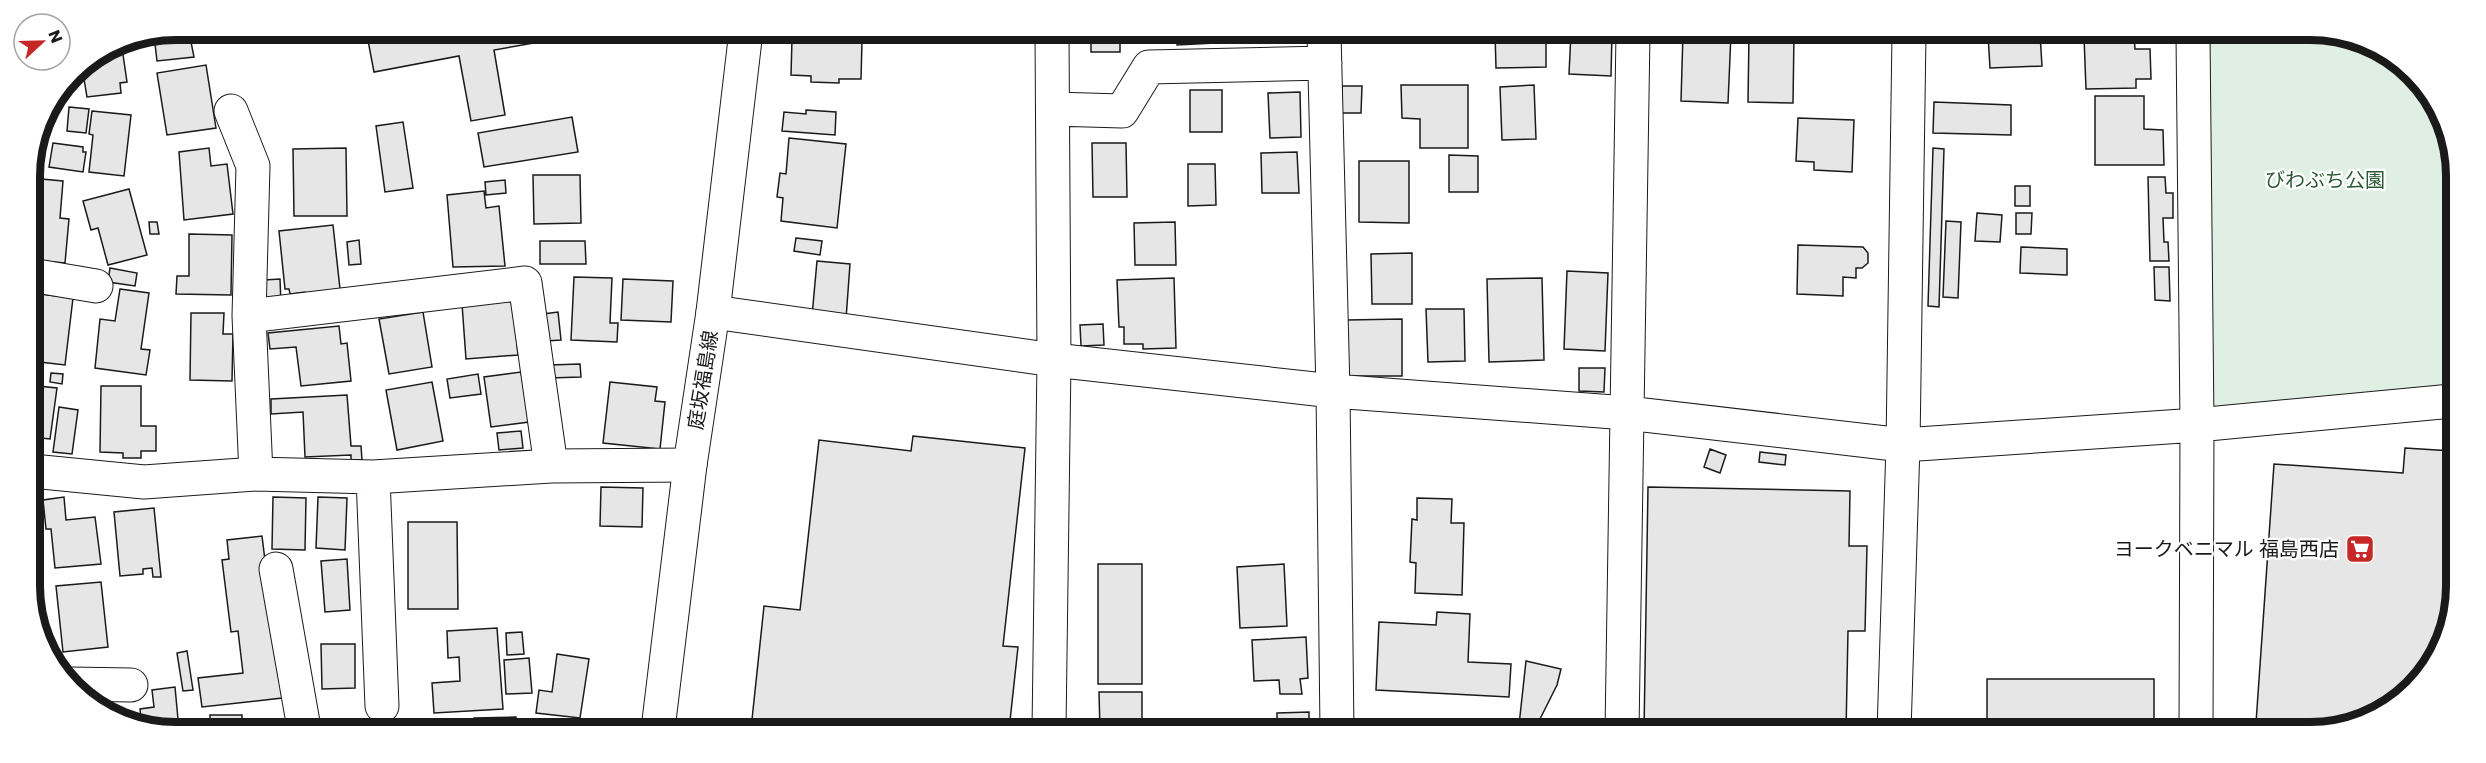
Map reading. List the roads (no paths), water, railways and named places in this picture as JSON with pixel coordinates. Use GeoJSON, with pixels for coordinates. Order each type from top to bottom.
{"type":"FeatureCollection","features":[{"type":"Feature","properties":{"kind":"street","name":"庭坂福島線"},"geometry":{"type":"LineString","coordinates":[[659,722],[690,465],[713,312],[745,40]]}},
{"type":"Feature","properties":{"kind":"street"},"geometry":{"type":"LineString","coordinates":[[1050,722],[1054,360],[1052,40]]}},
{"type":"Feature","properties":{"kind":"street"},"geometry":{"type":"LineString","coordinates":[[1622,722],[1633,40]]}},
{"type":"Feature","properties":{"kind":"street"},"geometry":{"type":"LineString","coordinates":[[1894,722],[1903,445],[1909,40]]}},
{"type":"Feature","properties":{"kind":"street"},"geometry":{"type":"LineString","coordinates":[[2193,40],[2197,425],[2196,722]]}},
{"type":"Feature","properties":{"kind":"street"},"geometry":{"type":"LineString","coordinates":[[1053,109],[1122,111],[1149,67],[1325,48],[1333,391],[1337,722]]}},
{"type":"Feature","properties":{"kind":"street"},"geometry":{"type":"LineString","coordinates":[[231,111],[253,166],[249,316],[256,474]]}},
{"type":"Feature","properties":{"kind":"street"},"geometry":{"type":"LineString","coordinates":[[41,277],[96,286]]}},
{"type":"Feature","properties":{"kind":"street"},"geometry":{"type":"LineString","coordinates":[[249,316],[525,283],[551,466]]}},
{"type":"Feature","properties":{"kind":"street"},"geometry":{"type":"LineString","coordinates":[[713,312],[1054,360],[1333,391],[1627,413],[1903,445],[2197,425],[2446,402]]}},
{"type":"Feature","properties":{"kind":"street"},"geometry":{"type":"LineString","coordinates":[[40,472],[144,482],[256,474],[373,477],[551,466],[690,465]]}},
{"type":"Feature","properties":{"kind":"street"},"geometry":{"type":"LineString","coordinates":[[373,477],[382,706]]}},
{"type":"Feature","properties":{"kind":"street"},"geometry":{"type":"LineString","coordinates":[[276,569],[303,722]]}},
{"type":"Feature","properties":{"kind":"street"},"geometry":{"type":"LineString","coordinates":[[82,684],[130,685]]}},
{"type":"Feature","properties":{"kind":"place","name":"ヨークベニマル 福島西店"},"geometry":{"type":"Point","coordinates":[2360,549]}},
{"type":"Feature","properties":{"kind":"park label","name":"びわぶち公園"},"geometry":{"type":"Point","coordinates":[2325,180]}}]}
